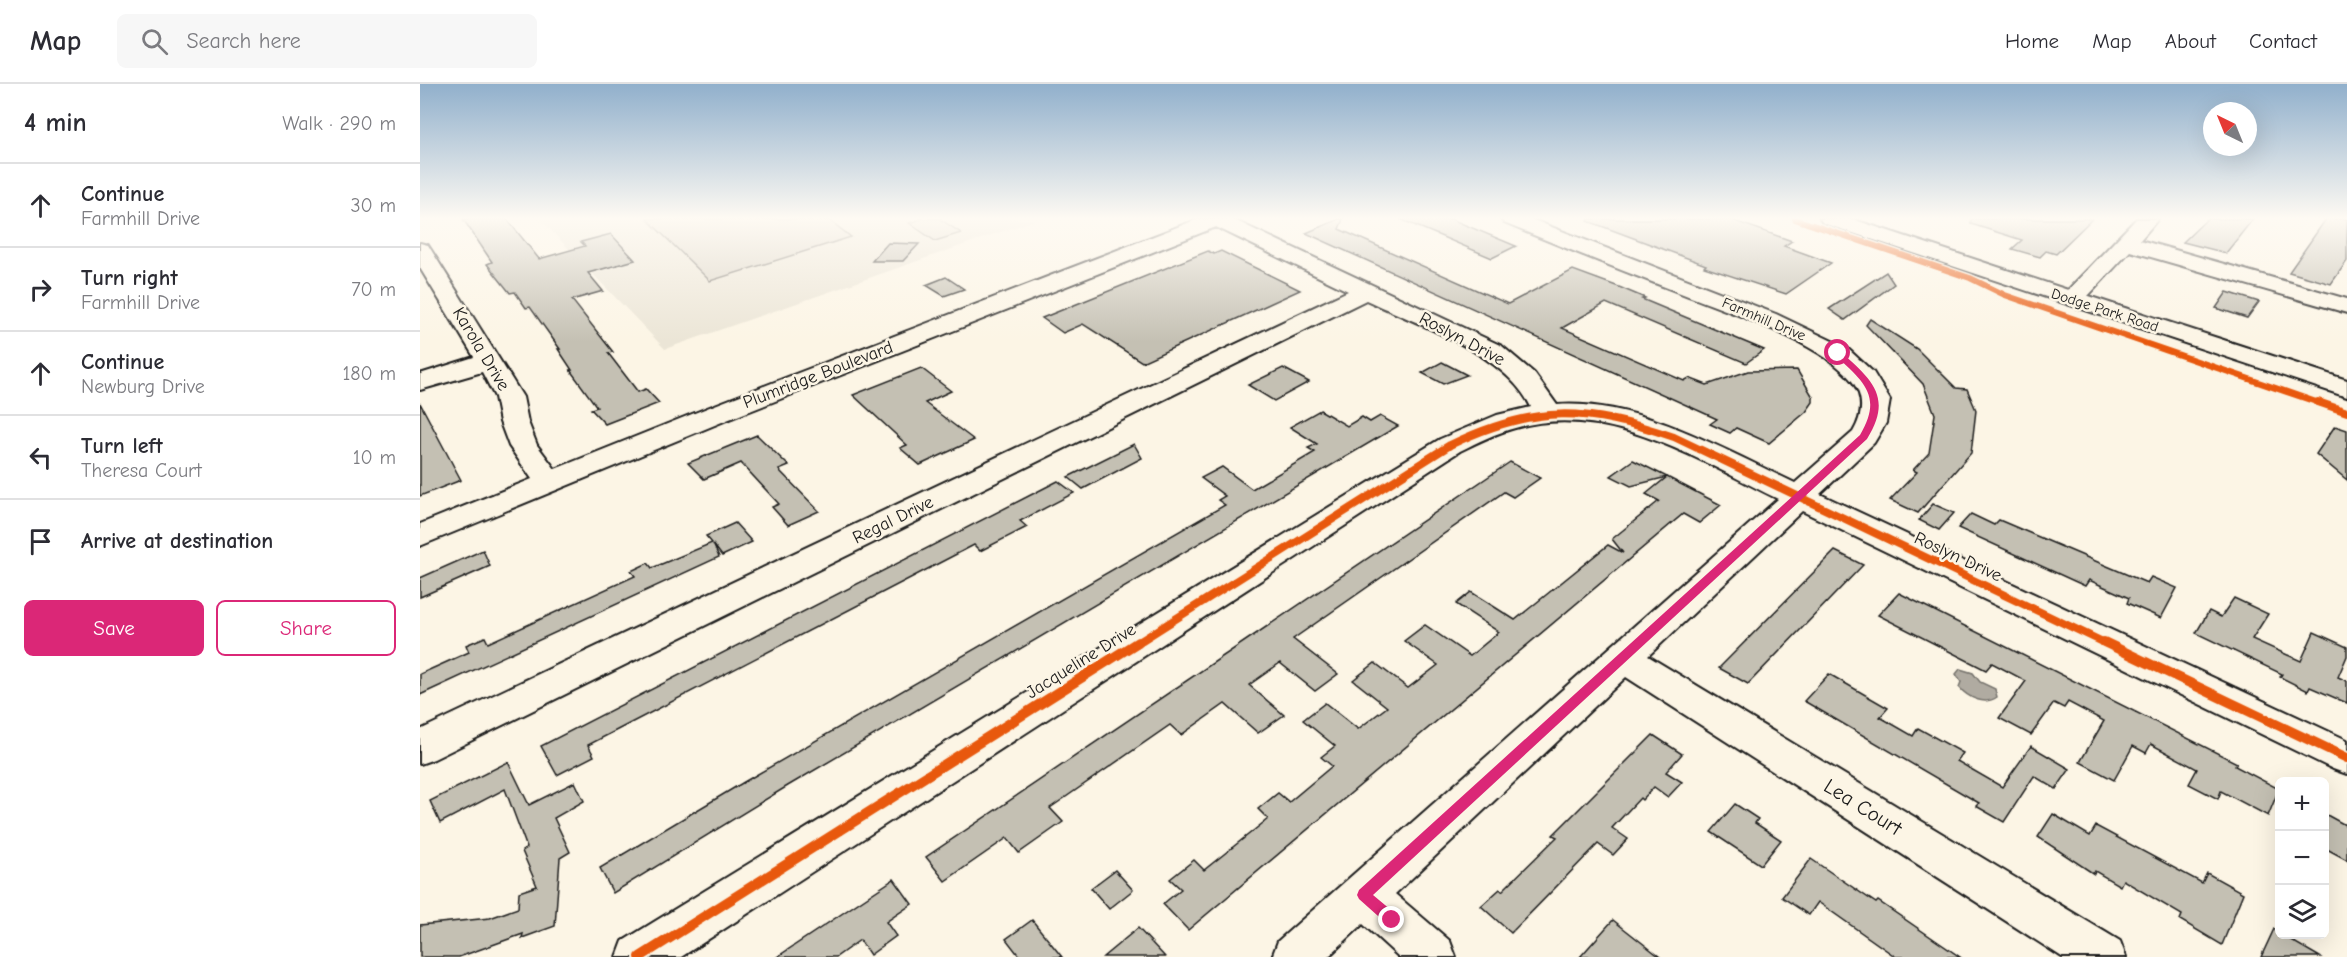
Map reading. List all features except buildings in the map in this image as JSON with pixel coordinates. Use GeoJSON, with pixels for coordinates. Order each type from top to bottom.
{"type":"FeatureCollection","features":[{"type":"Feature","properties":{"kind":"street","name":"Karola Drive"},"geometry":{"type":"LineString","coordinates":[[426,260],[489,361],[509,398],[514,422],[523,446],[550,483]]}},
{"type":"Feature","properties":{"kind":"street","name":"Plumridge Boulevard"},"geometry":{"type":"LineString","coordinates":[[420,536],[717,414],[1115,260]]}},
{"type":"Feature","properties":{"kind":"street","name":"Roslyn Drive"},"geometry":{"type":"LineString","coordinates":[[1300,260],[1476,343],[1507,361],[1535,389],[1547,413],[1581,413],[1607,417],[1674,437],[2347,758]]}},
{"type":"Feature","properties":{"kind":"street","name":"Farmhill Drive"},"geometry":{"type":"LineString","coordinates":[[1295,957],[1864,437],[1872,423],[1876,400],[1856,368],[1826,346],[1789,329],[1614,260]]}},
{"type":"Feature","properties":{"kind":"street","name":"Dodge Park Road"},"geometry":{"type":"LineString","coordinates":[[1955,260],[2347,389]]}},
{"type":"Feature","properties":{"kind":"street"},"geometry":{"type":"LineString","coordinates":[[2072,298],[2110,260]]}},
{"type":"Feature","properties":{"kind":"street"},"geometry":{"type":"LineString","coordinates":[[2183,260],[2347,306]]}},
{"type":"Feature","properties":{"kind":"street","name":"Regal Drive"},"geometry":{"type":"LineString","coordinates":[[420,748],[1366,291]]}},
{"type":"Feature","properties":{"kind":"street"},"geometry":{"type":"LineString","coordinates":[[420,382],[489,361]]}},
{"type":"Feature","properties":{"kind":"street","name":"Jacqueline Drive"},"geometry":{"type":"LineString","coordinates":[[640,957],[1450,445],[1478,430],[1504,420],[1547,413]]}},
{"type":"Feature","properties":{"kind":"street","name":"Lea Court"},"geometry":{"type":"LineString","coordinates":[[1622,657],[2103,957]]}},
{"type":"Feature","properties":{"kind":"street"},"geometry":{"type":"LineString","coordinates":[[1364,895],[1433,957]]}},
{"type":"Feature","properties":{"kind":"shaded area"},"geometry":{"type":"Polygon","coordinates":[[[579,260],[921,260],[665,349],[579,260]]]}},
{"type":"Feature","properties":{"kind":"shaded area"},"geometry":{"type":"Polygon","coordinates":[[[688,260],[778,260],[710,281],[688,260]]]}},
{"type":"Feature","properties":{"kind":"shaded area"},"geometry":{"type":"Polygon","coordinates":[[[1960,669],[1973,673],[1980,682],[1995,689],[1997,697],[1982,701],[1967,694],[1959,687],[1961,682],[1956,674],[1960,669]]]}},
{"type":"Feature","properties":{"kind":"cycle path"},"geometry":{"type":"LineString","coordinates":[[1916,260],[1970,278],[2005,295],[2347,412]]}},
{"type":"Feature","properties":{"kind":"cycle path"},"geometry":{"type":"LineString","coordinates":[[640,957],[1450,445],[1479,431],[1534,415],[1588,414],[1616,419],[1674,437],[2347,758]]}},
{"type":"Feature","properties":{"kind":"route"},"geometry":{"type":"LineString","coordinates":[[1392,920],[1364,895],[1864,437],[1872,423],[1876,400],[1856,368],[1838,353]]}}]}
